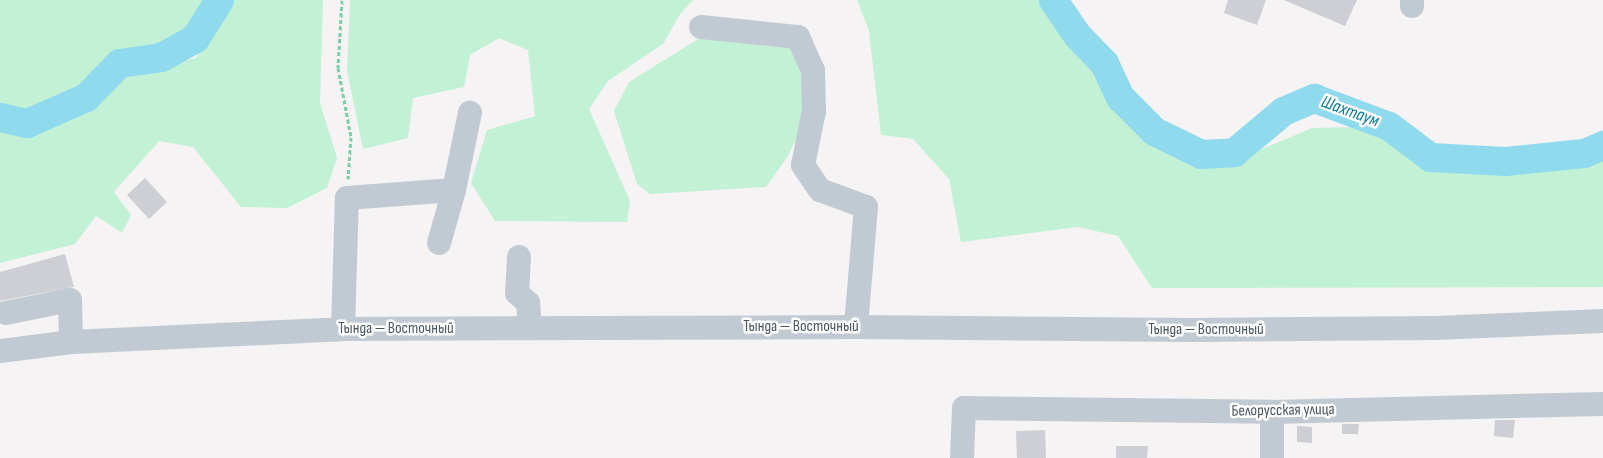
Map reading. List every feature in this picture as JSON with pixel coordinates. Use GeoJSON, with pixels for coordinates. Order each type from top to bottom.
{"type":"FeatureCollection","features":[{"type":"Feature","properties":{"kind":"street"},"geometry":{"type":"LineString","coordinates":[[701,27],[798,37],[813,70],[814,111],[803,165],[820,190],[866,207],[856,327]]}},
{"type":"Feature","properties":{"kind":"street"},"geometry":{"type":"LineString","coordinates":[[439,243],[454,190],[470,113]]}},
{"type":"Feature","properties":{"kind":"street"},"geometry":{"type":"LineString","coordinates":[[343,329],[347,198],[454,190]]}},
{"type":"Feature","properties":{"kind":"street"},"geometry":{"type":"LineString","coordinates":[[519,257],[517,293],[528,303],[530,328]]}},
{"type":"Feature","properties":{"kind":"street"},"geometry":{"type":"LineString","coordinates":[[6,313],[70,300],[71,342]]}},
{"type":"Feature","properties":{"kind":"street","name":"Тында — Восточный"},"geometry":{"type":"LineString","coordinates":[[0,351],[71,342],[343,329],[856,327],[1223,330],[1435,328],[1603,320]]}},
{"type":"Feature","properties":{"kind":"street","name":"Белорусская улица"},"geometry":{"type":"LineString","coordinates":[[962,458],[964,408],[1272,412],[1603,404]]}},
{"type":"Feature","properties":{"kind":"street"},"geometry":{"type":"LineString","coordinates":[[1272,412],[1272,458]]}},
{"type":"Feature","properties":{"kind":"path"},"geometry":{"type":"LineString","coordinates":[[342,0],[338,68],[351,137],[347,198]]}},
{"type":"Feature","properties":{"kind":"green space"},"geometry":{"type":"Polygon","coordinates":[[[0,0],[205,0],[202,13],[184,36],[162,50],[140,50],[116,58],[81,92],[46,108],[20,115],[0,104],[0,0]]]}},
{"type":"Feature","properties":{"kind":"green space"},"geometry":{"type":"Polygon","coordinates":[[[224,0],[323,0],[320,103],[337,158],[327,188],[287,208],[241,207],[193,147],[159,141],[114,192],[131,215],[122,233],[96,216],[75,244],[0,263],[0,126],[15,130],[49,123],[90,104],[134,71],[196,58],[218,23],[224,0]]]}},
{"type":"Feature","properties":{"kind":"green space"},"geometry":{"type":"Polygon","coordinates":[[[350,0],[693,0],[680,14],[663,44],[608,81],[589,109],[630,201],[627,222],[495,221],[471,183],[487,130],[535,116],[528,50],[499,38],[470,55],[464,87],[413,98],[408,138],[363,149],[347,71],[350,0]]]}},
{"type":"Feature","properties":{"kind":"green space"},"geometry":{"type":"Polygon","coordinates":[[[857,0],[1042,0],[1070,47],[1096,69],[1121,113],[1168,148],[1217,168],[1312,128],[1357,127],[1391,136],[1419,163],[1454,170],[1508,175],[1603,157],[1603,287],[1152,288],[1118,236],[1078,227],[961,242],[949,179],[913,139],[881,135],[869,31],[857,0]]]}},
{"type":"Feature","properties":{"kind":"green space"},"geometry":{"type":"Polygon","coordinates":[[[703,36],[789,42],[806,74],[806,118],[788,156],[766,187],[650,194],[637,184],[614,111],[629,82],[703,36]]]}},
{"type":"Feature","properties":{"kind":"building"},"geometry":{"type":"Polygon","coordinates":[[[1228,0],[1266,0],[1257,25],[1224,13],[1228,0]]]}},
{"type":"Feature","properties":{"kind":"building"},"geometry":{"type":"Polygon","coordinates":[[[1284,0],[1357,0],[1345,26],[1284,0]]]}},
{"type":"Feature","properties":{"kind":"building"},"geometry":{"type":"Polygon","coordinates":[[[145,178],[167,202],[149,219],[127,195],[145,178]]]}},
{"type":"Feature","properties":{"kind":"building"},"geometry":{"type":"Polygon","coordinates":[[[65,254],[74,287],[0,301],[0,272],[65,254]]]}},
{"type":"Feature","properties":{"kind":"building"},"geometry":{"type":"Polygon","coordinates":[[[1495,420],[1515,420],[1513,438],[1494,436],[1495,420]]]}},
{"type":"Feature","properties":{"kind":"building"},"geometry":{"type":"Polygon","coordinates":[[[1342,424],[1359,424],[1358,434],[1342,434],[1342,424]]]}},
{"type":"Feature","properties":{"kind":"building"},"geometry":{"type":"Polygon","coordinates":[[[1297,426],[1312,427],[1312,443],[1297,442],[1297,426]]]}},
{"type":"Feature","properties":{"kind":"building"},"geometry":{"type":"Polygon","coordinates":[[[1045,430],[1046,458],[1017,458],[1016,431],[1045,430]]]}},
{"type":"Feature","properties":{"kind":"building"},"geometry":{"type":"Polygon","coordinates":[[[1116,446],[1148,446],[1147,458],[1116,458],[1116,446]]]}},
{"type":"Feature","properties":{"kind":"waterway","name":"Шахтаум"},"geometry":{"type":"LineString","coordinates":[[0,117],[27,123],[86,97],[119,63],[161,57],[195,38],[219,0]]}},
{"type":"Feature","properties":{"kind":"waterway","name":"Шахтаум"},"geometry":{"type":"LineString","coordinates":[[1053,0],[1077,35],[1104,63],[1120,97],[1154,131],[1201,154],[1234,152],[1283,111],[1314,98],[1389,126],[1430,157],[1505,161],[1584,153],[1603,145]]}}]}
